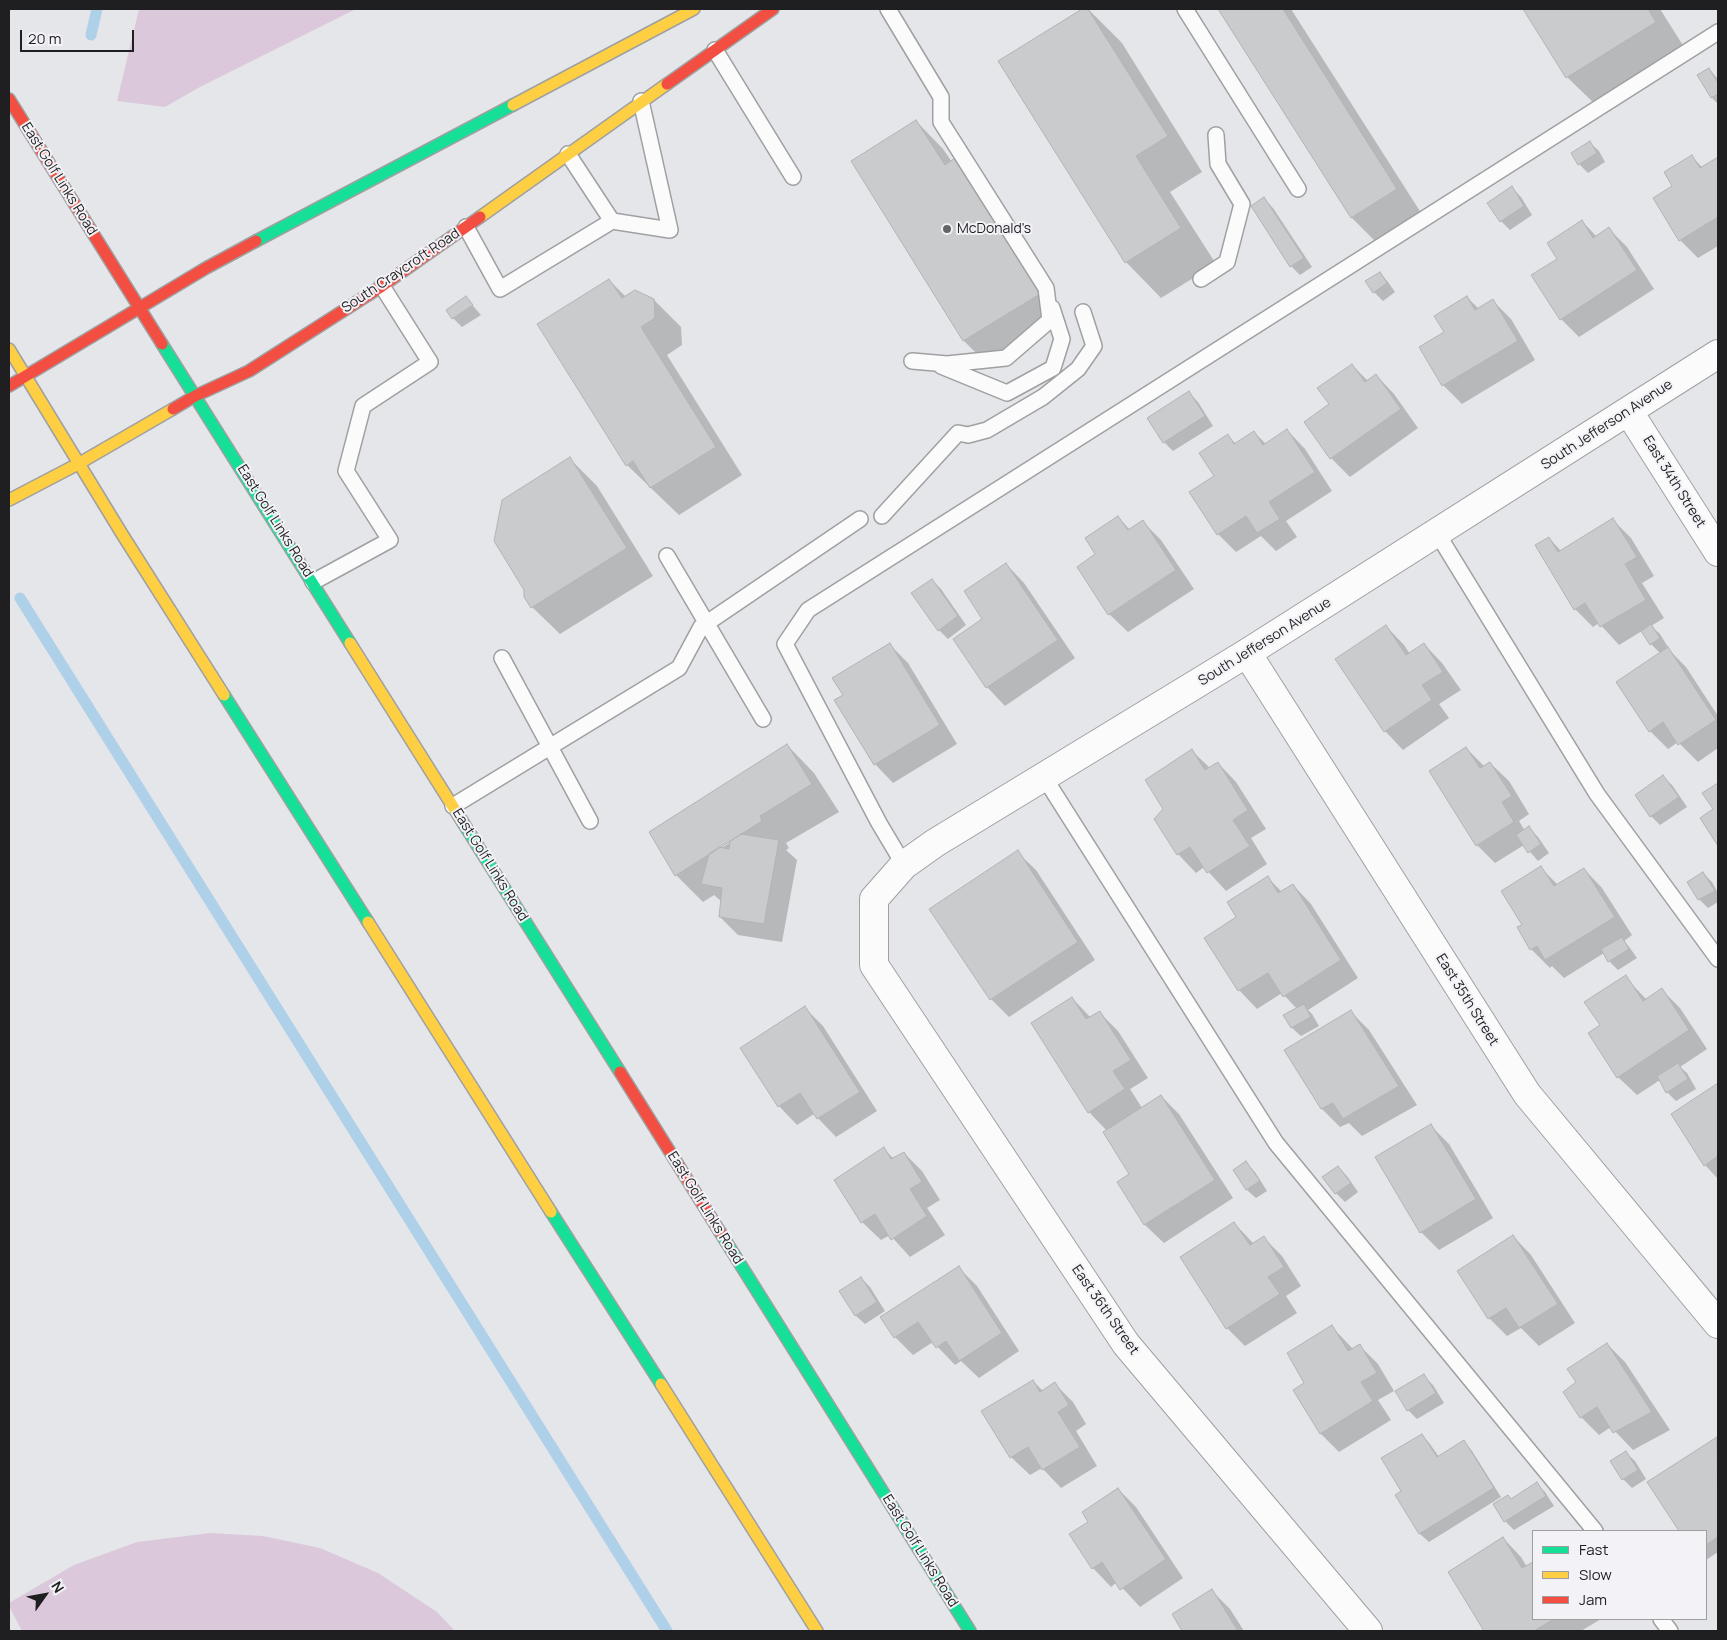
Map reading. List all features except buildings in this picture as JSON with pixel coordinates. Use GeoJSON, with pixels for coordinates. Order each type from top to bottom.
{"type":"FeatureCollection","features":[{"type":"Feature","properties":{"kind":"main road"},"geometry":{"type":"LineString","coordinates":[[9,386],[206,268],[694,9]]}},
{"type":"Feature","properties":{"kind":"main road","name":"South Craycroft Road"},"geometry":{"type":"LineString","coordinates":[[9,500],[78,464],[195,396],[250,371],[382,286],[773,9]]}},
{"type":"Feature","properties":{"kind":"main road","name":"East Golf Links Road"},"geometry":{"type":"LineString","coordinates":[[9,99],[970,1631]]}},
{"type":"Feature","properties":{"kind":"main road"},"geometry":{"type":"LineString","coordinates":[[9,350],[78,464],[817,1631]]}},
{"type":"Feature","properties":{"kind":"street","name":"South Jefferson Avenue"},"geometry":{"type":"LineString","coordinates":[[874,965],[874,899],[904,865],[935,843],[1247,654],[1718,354]]}},
{"type":"Feature","properties":{"kind":"street","name":"East 34th Street"},"geometry":{"type":"LineString","coordinates":[[1629,412],[1718,552]]}},
{"type":"Feature","properties":{"kind":"street","name":"East 35th Street"},"geometry":{"type":"LineString","coordinates":[[1247,654],[1527,1094],[1718,1324]]}},
{"type":"Feature","properties":{"kind":"street","name":"East 36th Street"},"geometry":{"type":"LineString","coordinates":[[874,965],[1126,1344],[1368,1631]]}},
{"type":"Feature","properties":{"kind":"lane"},"geometry":{"type":"LineString","coordinates":[[888,9],[941,97],[941,122],[1046,288],[1062,339],[1053,368],[1007,393],[935,363]]}},
{"type":"Feature","properties":{"kind":"lane"},"geometry":{"type":"LineString","coordinates":[[1185,9],[1298,189]]}},
{"type":"Feature","properties":{"kind":"lane"},"geometry":{"type":"LineString","coordinates":[[904,865],[879,823],[785,644],[808,610],[1718,32]]}},
{"type":"Feature","properties":{"kind":"lane"},"geometry":{"type":"LineString","coordinates":[[714,50],[793,177]]}},
{"type":"Feature","properties":{"kind":"lane"},"geometry":{"type":"LineString","coordinates":[[466,227],[500,289],[612,221],[670,230],[641,102]]}},
{"type":"Feature","properties":{"kind":"lane"},"geometry":{"type":"LineString","coordinates":[[1202,279],[1227,262],[1242,204],[1218,164],[1216,134]]}},
{"type":"Feature","properties":{"kind":"lane"},"geometry":{"type":"LineString","coordinates":[[568,154],[612,221]]}},
{"type":"Feature","properties":{"kind":"lane"},"geometry":{"type":"LineString","coordinates":[[313,582],[390,540],[346,471],[363,406],[430,362],[382,286]]}},
{"type":"Feature","properties":{"kind":"lane"},"geometry":{"type":"LineString","coordinates":[[912,361],[947,364],[1006,358],[1050,320],[1046,288]]}},
{"type":"Feature","properties":{"kind":"lane"},"geometry":{"type":"LineString","coordinates":[[882,516],[958,433],[968,435],[988,430],[1043,397],[1078,369],[1094,346],[1083,312]]}},
{"type":"Feature","properties":{"kind":"lane"},"geometry":{"type":"LineString","coordinates":[[453,806],[679,668],[701,627],[860,519]]}},
{"type":"Feature","properties":{"kind":"lane"},"geometry":{"type":"LineString","coordinates":[[1437,533],[1597,794],[1718,959]]}},
{"type":"Feature","properties":{"kind":"lane"},"geometry":{"type":"LineString","coordinates":[[667,556],[763,719]]}},
{"type":"Feature","properties":{"kind":"lane"},"geometry":{"type":"LineString","coordinates":[[502,658],[590,821]]}},
{"type":"Feature","properties":{"kind":"lane"},"geometry":{"type":"LineString","coordinates":[[1044,777],[1276,1143],[1594,1530]]}},
{"type":"Feature","properties":{"kind":"lane"},"geometry":{"type":"LineString","coordinates":[[1662,1620],[1670,1631]]}},
{"type":"Feature","properties":{"kind":"shaded area"},"geometry":{"type":"Polygon","coordinates":[[[139,9],[356,9],[200,87],[165,107],[117,101],[139,9]]]}},
{"type":"Feature","properties":{"kind":"shaded area"},"geometry":{"type":"Polygon","coordinates":[[[210,1533],[263,1536],[320,1548],[378,1573],[437,1612],[455,1631],[22,1631],[9,1606],[9,1603],[74,1565],[137,1542],[210,1533]]]}},
{"type":"Feature","properties":{"kind":"waterway"},"geometry":{"type":"LineString","coordinates":[[91,35],[97,9]]}},
{"type":"Feature","properties":{"kind":"waterway"},"geometry":{"type":"LineString","coordinates":[[20,598],[667,1631]]}},
{"type":"Feature","properties":{"kind":"traffic: fast"},"geometry":{"type":"LineString","coordinates":[[256,241],[513,105]]}},
{"type":"Feature","properties":{"kind":"traffic: fast"},"geometry":{"type":"LineString","coordinates":[[162,344],[350,643]]}},
{"type":"Feature","properties":{"kind":"traffic: fast"},"geometry":{"type":"LineString","coordinates":[[224,695],[368,922]]}},
{"type":"Feature","properties":{"kind":"traffic: fast"},"geometry":{"type":"LineString","coordinates":[[462,821],[620,1072]]}},
{"type":"Feature","properties":{"kind":"traffic: fast"},"geometry":{"type":"LineString","coordinates":[[551,1212],[661,1384]]}},
{"type":"Feature","properties":{"kind":"traffic: fast"},"geometry":{"type":"LineString","coordinates":[[720,1232],[970,1631]]}},
{"type":"Feature","properties":{"kind":"traffic: slow"},"geometry":{"type":"LineString","coordinates":[[513,105],[694,9]]}},
{"type":"Feature","properties":{"kind":"traffic: slow"},"geometry":{"type":"LineString","coordinates":[[480,217],[667,84]]}},
{"type":"Feature","properties":{"kind":"traffic: slow"},"geometry":{"type":"LineString","coordinates":[[9,349],[122,534],[224,695]]}},
{"type":"Feature","properties":{"kind":"traffic: slow"},"geometry":{"type":"LineString","coordinates":[[9,500],[78,464],[173,409]]}},
{"type":"Feature","properties":{"kind":"traffic: slow"},"geometry":{"type":"LineString","coordinates":[[350,643],[462,821]]}},
{"type":"Feature","properties":{"kind":"traffic: slow"},"geometry":{"type":"LineString","coordinates":[[368,922],[551,1212]]}},
{"type":"Feature","properties":{"kind":"traffic: slow"},"geometry":{"type":"LineString","coordinates":[[661,1384],[817,1631]]}},
{"type":"Feature","properties":{"kind":"traffic: jam"},"geometry":{"type":"LineString","coordinates":[[667,84],[773,9]]}},
{"type":"Feature","properties":{"kind":"traffic: jam"},"geometry":{"type":"LineString","coordinates":[[9,99],[162,344]]}},
{"type":"Feature","properties":{"kind":"traffic: jam"},"geometry":{"type":"LineString","coordinates":[[173,409],[195,396],[249,371],[382,286],[480,217]]}},
{"type":"Feature","properties":{"kind":"traffic: jam"},"geometry":{"type":"LineString","coordinates":[[9,386],[206,268],[256,241]]}},
{"type":"Feature","properties":{"kind":"traffic: jam"},"geometry":{"type":"LineString","coordinates":[[620,1072],[720,1232]]}},
{"type":"Feature","properties":{"kind":"place","name":"McDonald's"},"geometry":{"type":"Point","coordinates":[947,229]}}]}
